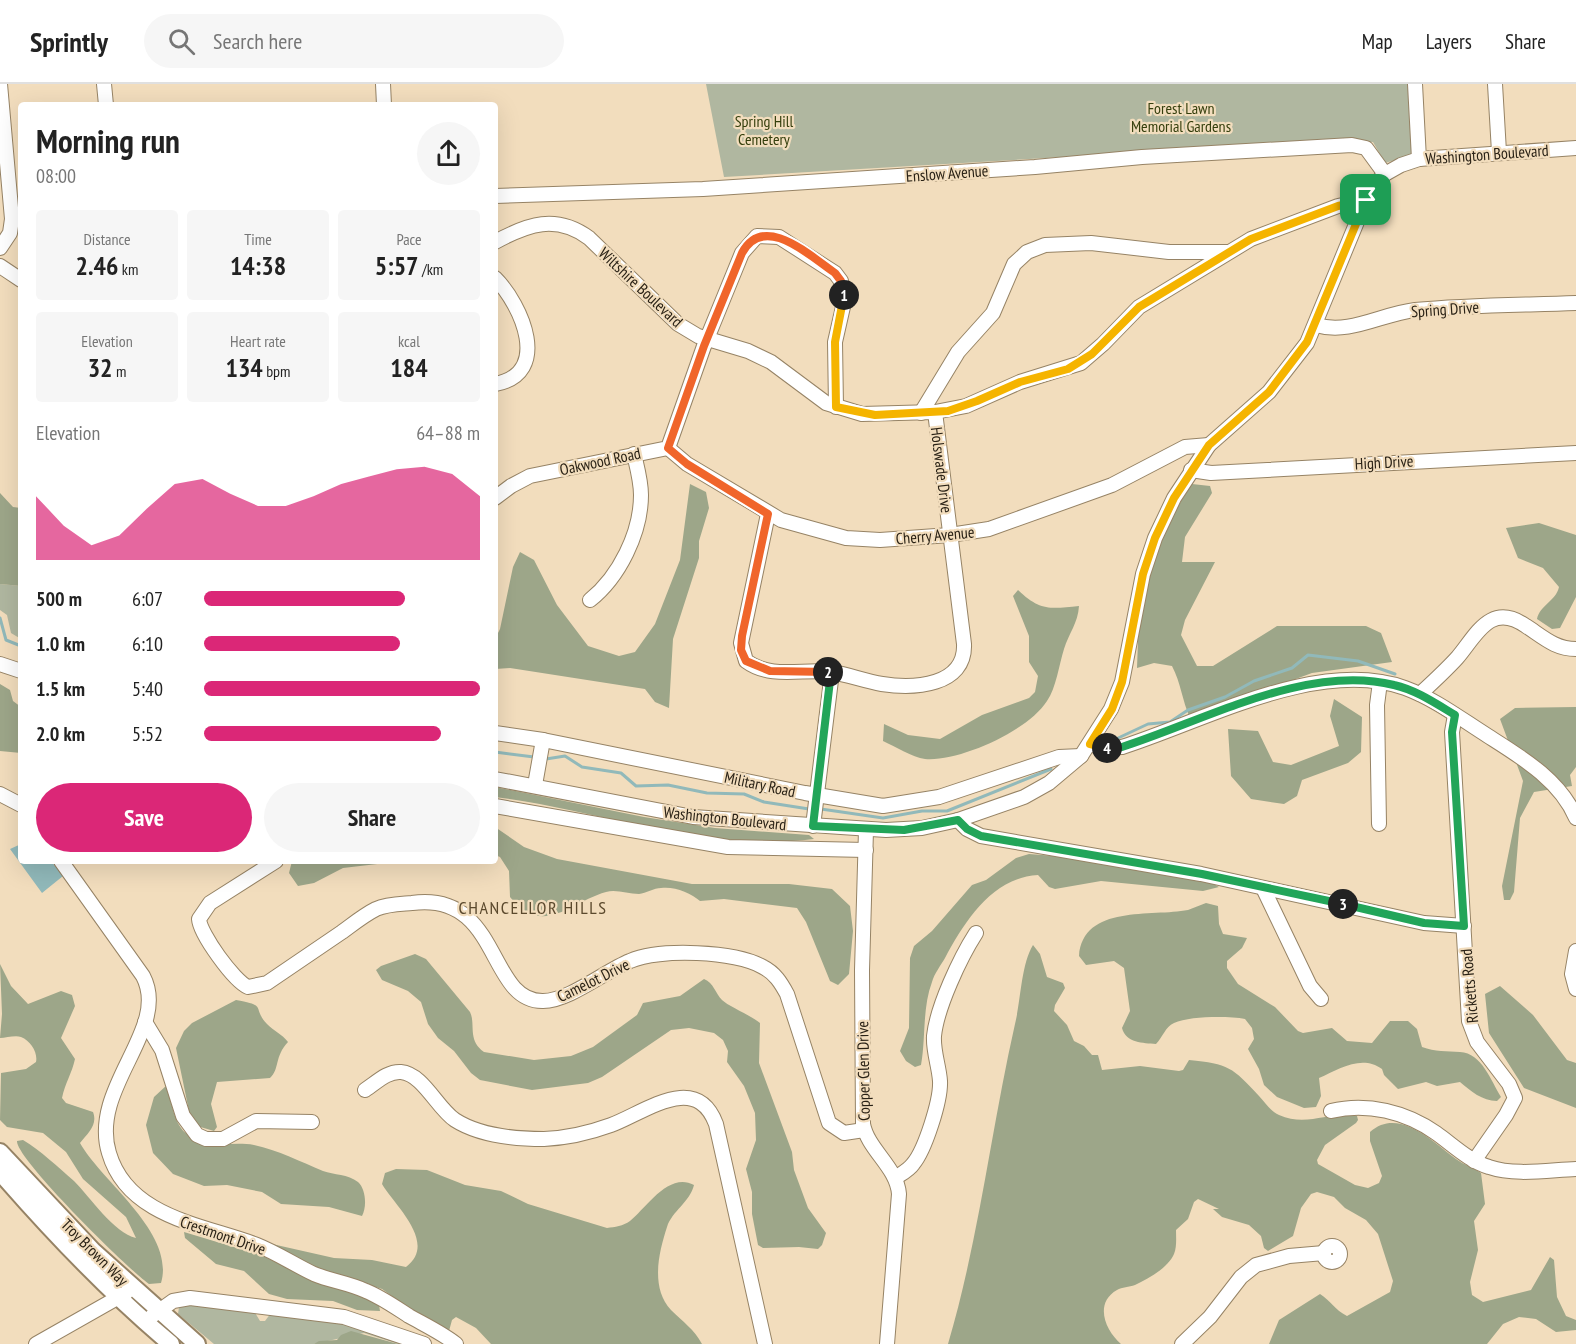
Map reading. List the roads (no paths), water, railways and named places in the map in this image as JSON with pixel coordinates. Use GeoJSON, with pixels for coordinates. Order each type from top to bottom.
{"type":"FeatureCollection","features":[{"type":"Feature","properties":{"kind":"main road","name":"Troy Brown Way"},"geometry":{"type":"LineString","coordinates":[[0,1152],[126,1293]]}},
{"type":"Feature","properties":{"kind":"main road","name":"Troy Brown Way"},"geometry":{"type":"LineString","coordinates":[[0,1172],[48,1226],[151,1317],[171,1344]]}},
{"type":"Feature","properties":{"kind":"main road","name":"Troy Brown Way"},"geometry":{"type":"LineString","coordinates":[[151,1317],[198,1344]]}},
{"type":"Feature","properties":{"kind":"street"},"geometry":{"type":"LineString","coordinates":[[0,84],[12,219],[10,233],[0,248]]}},
{"type":"Feature","properties":{"kind":"street"},"geometry":{"type":"LineString","coordinates":[[104,84],[106,102]]}},
{"type":"Feature","properties":{"kind":"street"},"geometry":{"type":"LineString","coordinates":[[383,84],[384,102]]}},
{"type":"Feature","properties":{"kind":"street"},"geometry":{"type":"LineString","coordinates":[[1415,84],[1419,159]]}},
{"type":"Feature","properties":{"kind":"street"},"geometry":{"type":"LineString","coordinates":[[1495,84],[1499,152]]}},
{"type":"Feature","properties":{"kind":"street","name":"Enslow Avenue"},"geometry":{"type":"LineString","coordinates":[[498,196],[714,188],[1035,167],[1132,158],[1352,146],[1366,148],[1385,174]]}},
{"type":"Feature","properties":{"kind":"street","name":"Washington Boulevard"},"geometry":{"type":"LineString","coordinates":[[498,779],[693,817],[866,830],[922,828],[958,820],[1037,790],[1081,756],[1112,709],[1122,682],[1139,592],[1155,538],[1174,498],[1209,445],[1275,386],[1299,355],[1316,325],[1373,186],[1385,174],[1419,159],[1576,148]]}},
{"type":"Feature","properties":{"kind":"street","name":"Wiltshire Boulevard"},"geometry":{"type":"LineString","coordinates":[[498,240],[529,225],[541,222],[573,228],[590,238],[678,324],[707,340],[748,351],[771,362],[814,396],[836,407],[868,414],[934,412],[977,401],[1020,382],[1068,369],[1081,363],[1139,307],[1229,252],[1272,229],[1348,202],[1366,200]]}},
{"type":"Feature","properties":{"kind":"street"},"geometry":{"type":"LineString","coordinates":[[668,448],[707,340],[746,246],[757,236],[779,237],[835,273],[844,289],[835,342],[836,407]]}},
{"type":"Feature","properties":{"kind":"street","name":"Holswade Drive"},"geometry":{"type":"LineString","coordinates":[[768,514],[742,636],[743,656],[752,666],[770,671],[831,672],[873,682],[898,684],[940,680],[956,672],[964,652],[933,391],[958,352],[993,313],[1014,264],[1036,248],[1055,244],[1098,243],[1169,252],[1229,252]]}},
{"type":"Feature","properties":{"kind":"street"},"geometry":{"type":"LineString","coordinates":[[0,266],[18,278]]}},
{"type":"Feature","properties":{"kind":"street"},"geometry":{"type":"LineString","coordinates":[[498,282],[518,311],[527,353],[525,366],[519,375],[498,383]]}},
{"type":"Feature","properties":{"kind":"street","name":"Spring Drive"},"geometry":{"type":"LineString","coordinates":[[1316,325],[1332,329],[1344,328],[1395,314],[1421,310],[1576,303]]}},
{"type":"Feature","properties":{"kind":"street","name":"Holswade Drive"},"geometry":{"type":"LineString","coordinates":[[933,391],[934,412]]}},
{"type":"Feature","properties":{"kind":"street","name":"Cherry Avenue"},"geometry":{"type":"LineString","coordinates":[[668,448],[681,460],[768,514],[800,527],[846,538],[880,540],[950,535],[1002,525],[1112,485],[1185,447],[1209,445]]}},
{"type":"Feature","properties":{"kind":"street","name":"Oakwood Road"},"geometry":{"type":"LineString","coordinates":[[498,496],[530,476],[668,448]]}},
{"type":"Feature","properties":{"kind":"street","name":"High Drive"},"geometry":{"type":"LineString","coordinates":[[1191,470],[1211,473],[1576,453]]}},
{"type":"Feature","properties":{"kind":"street"},"geometry":{"type":"LineString","coordinates":[[590,600],[609,580],[627,550],[636,526],[641,492],[634,454]]}},
{"type":"Feature","properties":{"kind":"street"},"geometry":{"type":"LineString","coordinates":[[1420,694],[1458,657],[1480,627],[1491,620],[1517,621],[1553,645],[1576,649]]}},
{"type":"Feature","properties":{"kind":"street"},"geometry":{"type":"LineString","coordinates":[[0,664],[18,670]]}},
{"type":"Feature","properties":{"kind":"street"},"geometry":{"type":"LineString","coordinates":[[813,826],[831,672]]}},
{"type":"Feature","properties":{"kind":"street"},"geometry":{"type":"LineString","coordinates":[[1090,744],[1103,748],[1122,747],[1269,694],[1308,683],[1346,680],[1380,682],[1420,694],[1546,777],[1568,800],[1576,818]]}},
{"type":"Feature","properties":{"kind":"street"},"geometry":{"type":"LineString","coordinates":[[1379,824],[1377,705],[1380,682]]}},
{"type":"Feature","properties":{"kind":"street","name":"Ricketts Road"},"geometry":{"type":"LineString","coordinates":[[1455,715],[1452,732],[1469,1021],[1477,1042],[1509,1084],[1515,1098],[1474,1161]]}},
{"type":"Feature","properties":{"kind":"street","name":"Military Road"},"geometry":{"type":"LineString","coordinates":[[498,733],[543,740],[874,805],[908,803],[939,797],[1059,757],[1081,756]]}},
{"type":"Feature","properties":{"kind":"street"},"geometry":{"type":"LineString","coordinates":[[535,785],[543,740]]}},
{"type":"Feature","properties":{"kind":"street"},"geometry":{"type":"LineString","coordinates":[[0,794],[18,803]]}},
{"type":"Feature","properties":{"kind":"street","name":"Washington Boulevard"},"geometry":{"type":"LineString","coordinates":[[498,807],[728,847],[866,850]]}},
{"type":"Feature","properties":{"kind":"street"},"geometry":{"type":"LineString","coordinates":[[958,820],[967,829],[981,836],[1202,874],[1424,923],[1464,926]]}},
{"type":"Feature","properties":{"kind":"street","name":"Copper Glen Drive"},"geometry":{"type":"LineString","coordinates":[[866,830],[862,970],[864,1130],[895,1178]]}},
{"type":"Feature","properties":{"kind":"street","name":"Crestmont Drive"},"geometry":{"type":"LineString","coordinates":[[63,864],[143,976],[150,995],[145,1022],[111,1095],[106,1122],[106,1143],[111,1161],[137,1194],[153,1206],[189,1224],[257,1245],[312,1273],[364,1290],[456,1344]]}},
{"type":"Feature","properties":{"kind":"street","name":"Camelot Drive"},"geometry":{"type":"LineString","coordinates":[[271,864],[210,903],[199,919],[202,930],[237,980],[248,987],[267,983],[378,908],[421,902],[447,905],[466,915],[480,930],[517,991],[541,1002],[562,996],[629,961],[653,954],[680,952],[752,961],[776,976],[787,994],[829,1123],[844,1133],[864,1130]]}},
{"type":"Feature","properties":{"kind":"street"},"geometry":{"type":"LineString","coordinates":[[1263,888],[1310,986],[1321,999]]}},
{"type":"Feature","properties":{"kind":"street"},"geometry":{"type":"LineString","coordinates":[[887,1344],[899,1194],[895,1178],[918,1158],[936,1108],[940,1082],[934,1035],[956,970],[976,933]]}},
{"type":"Feature","properties":{"kind":"street"},"geometry":{"type":"LineString","coordinates":[[1576,951],[1572,974],[1576,989]]}},
{"type":"Feature","properties":{"kind":"street"},"geometry":{"type":"LineString","coordinates":[[145,1022],[162,1050],[183,1116],[197,1135],[206,1138],[223,1138],[256,1121],[312,1122]]}},
{"type":"Feature","properties":{"kind":"street"},"geometry":{"type":"LineString","coordinates":[[365,1090],[390,1073],[403,1072],[412,1076],[447,1113],[464,1125],[496,1134],[532,1138],[560,1138],[597,1130],[672,1098],[687,1098],[702,1103],[712,1115],[716,1125],[765,1344]]}},
{"type":"Feature","properties":{"kind":"street"},"geometry":{"type":"LineString","coordinates":[[1331,1111],[1359,1108],[1405,1116],[1430,1129],[1474,1161],[1501,1170],[1576,1169]]}},
{"type":"Feature","properties":{"kind":"street"},"geometry":{"type":"LineString","coordinates":[[1182,1344],[1210,1317],[1248,1271],[1289,1256],[1324,1253]]}},
{"type":"Feature","properties":{"kind":"street"},"geometry":{"type":"LineString","coordinates":[[36,1344],[126,1293]]}},
{"type":"Feature","properties":{"kind":"street"},"geometry":{"type":"LineString","coordinates":[[151,1317],[173,1301],[184,1298],[344,1317],[424,1344]]}},
{"type":"Feature","properties":{"kind":"water"},"geometry":{"type":"Polygon","coordinates":[[[18,845],[18,860],[10,849],[18,845]]]}},
{"type":"Feature","properties":{"kind":"water"},"geometry":{"type":"Polygon","coordinates":[[[21,864],[53,864],[63,876],[42,893],[21,864]]]}},
{"type":"Feature","properties":{"kind":"waterway"},"geometry":{"type":"LineString","coordinates":[[0,618],[6,640],[18,645]]}},
{"type":"Feature","properties":{"kind":"waterway"},"geometry":{"type":"LineString","coordinates":[[1116,739],[1148,724],[1170,722],[1188,710],[1225,697],[1254,681],[1292,668],[1308,655],[1358,661],[1395,674]]}},
{"type":"Feature","properties":{"kind":"waterway"},"geometry":{"type":"LineString","coordinates":[[498,752],[534,757]]}},
{"type":"Feature","properties":{"kind":"waterway"},"geometry":{"type":"LineString","coordinates":[[546,759],[565,756],[582,767],[621,773],[636,786],[668,785],[707,793],[744,794],[764,802],[809,809]]}},
{"type":"Feature","properties":{"kind":"waterway"},"geometry":{"type":"LineString","coordinates":[[821,809],[883,818],[922,811],[947,811],[1051,769]]}},
{"type":"Feature","properties":{"kind":"district","name":"CHANCELLOR HILLS"},"geometry":{"type":"Point","coordinates":[533,908]}},
{"type":"Feature","properties":{"kind":"park label","name":"Forest Lawn Memorial Gardens"},"geometry":{"type":"Point","coordinates":[1181,117]}},
{"type":"Feature","properties":{"kind":"park label","name":"Spring Hill Cemetery"},"geometry":{"type":"Point","coordinates":[764,130]}}]}
